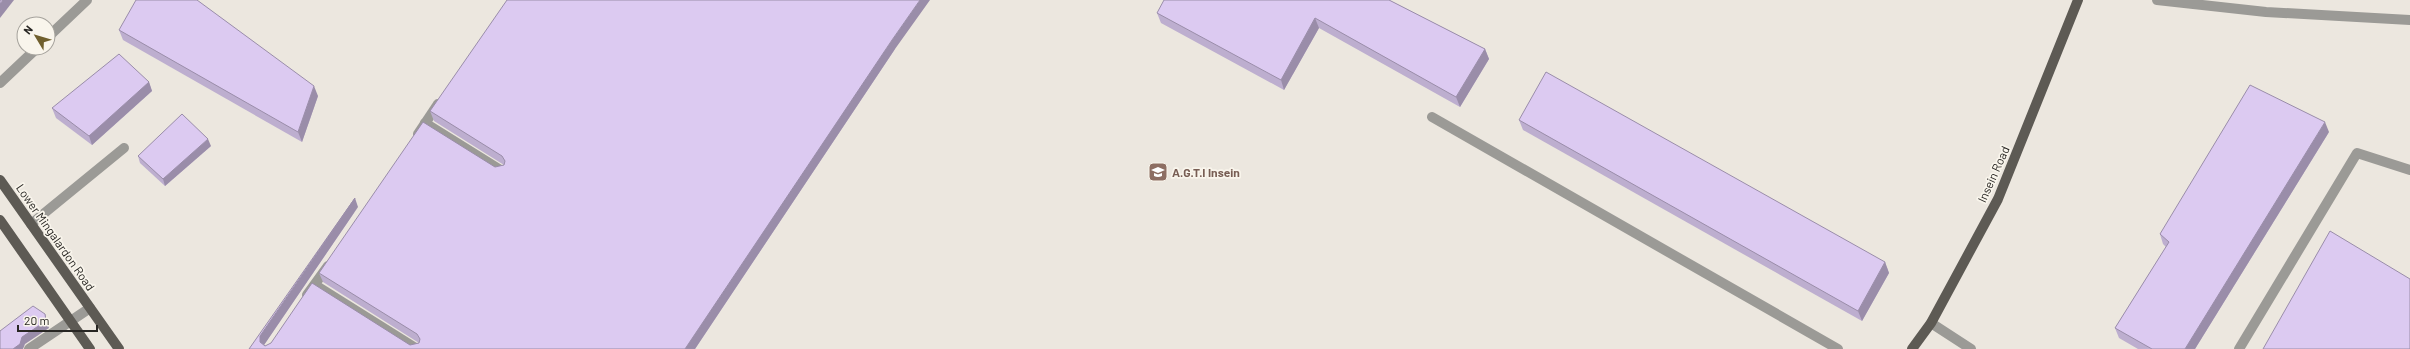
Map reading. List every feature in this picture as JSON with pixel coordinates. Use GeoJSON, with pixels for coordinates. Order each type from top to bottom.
{"type":"FeatureCollection","features":[{"type":"Feature","properties":{"kind":"main road","name":"Insein Road"},"geometry":{"type":"LineString","coordinates":[[1912,349],[1931,323],[1998,199],[2078,0]]}},
{"type":"Feature","properties":{"kind":"main road","name":"Lower Mingalardon Road"},"geometry":{"type":"LineString","coordinates":[[0,180],[119,349]]}},
{"type":"Feature","properties":{"kind":"main road"},"geometry":{"type":"LineString","coordinates":[[0,220],[90,349]]}},
{"type":"Feature","properties":{"kind":"street"},"geometry":{"type":"LineString","coordinates":[[56,29],[87,0]]}},
{"type":"Feature","properties":{"kind":"street"},"geometry":{"type":"LineString","coordinates":[[2157,0],[2266,12],[2410,20]]}},
{"type":"Feature","properties":{"kind":"street"},"geometry":{"type":"LineString","coordinates":[[0,83],[29,56]]}},
{"type":"Feature","properties":{"kind":"street"},"geometry":{"type":"LineString","coordinates":[[412,142],[443,97]]}},
{"type":"Feature","properties":{"kind":"street"},"geometry":{"type":"LineString","coordinates":[[1432,117],[1838,349]]}},
{"type":"Feature","properties":{"kind":"street"},"geometry":{"type":"LineString","coordinates":[[425,123],[502,171]]}},
{"type":"Feature","properties":{"kind":"street"},"geometry":{"type":"LineString","coordinates":[[31,224],[124,148]]}},
{"type":"Feature","properties":{"kind":"street"},"geometry":{"type":"LineString","coordinates":[[2239,349],[2357,153],[2410,170]]}},
{"type":"Feature","properties":{"kind":"street"},"geometry":{"type":"LineString","coordinates":[[301,304],[332,259]]}},
{"type":"Feature","properties":{"kind":"street"},"geometry":{"type":"LineString","coordinates":[[315,285],[417,349]]}},
{"type":"Feature","properties":{"kind":"street"},"geometry":{"type":"LineString","coordinates":[[29,349],[90,308]]}},
{"type":"Feature","properties":{"kind":"street"},"geometry":{"type":"LineString","coordinates":[[1931,323],[1971,349]]}},
{"type":"Feature","properties":{"kind":"building"},"geometry":{"type":"Polygon","coordinates":[[[136,0],[197,0],[314,86],[298,132],[119,30],[136,0]]]}},
{"type":"Feature","properties":{"kind":"building"},"geometry":{"type":"Polygon","coordinates":[[[507,0],[920,0],[685,349],[249,349],[355,198],[260,336],[260,342],[265,346],[271,343],[312,283],[410,345],[419,343],[420,339],[417,334],[319,273],[423,122],[495,167],[504,165],[505,161],[502,156],[430,111],[507,0]]]}},
{"type":"Feature","properties":{"kind":"building"},"geometry":{"type":"Polygon","coordinates":[[[1164,0],[1389,0],[1485,49],[1456,97],[1315,18],[1281,80],[1157,13],[1164,0]]]}},
{"type":"Feature","properties":{"kind":"building"},"geometry":{"type":"Polygon","coordinates":[[[119,54],[149,82],[89,136],[52,108],[119,54]]]}},
{"type":"Feature","properties":{"kind":"building"},"geometry":{"type":"Polygon","coordinates":[[[1546,72],[1885,262],[1858,311],[1519,120],[1546,72]]]}},
{"type":"Feature","properties":{"kind":"building"},"geometry":{"type":"Polygon","coordinates":[[[2250,85],[2325,122],[2185,349],[2152,349],[2115,328],[2169,242],[2160,234],[2250,85]]]}},
{"type":"Feature","properties":{"kind":"building"},"geometry":{"type":"Polygon","coordinates":[[[182,114],[208,139],[163,179],[138,156],[182,114]]]}},
{"type":"Feature","properties":{"kind":"building"},"geometry":{"type":"Polygon","coordinates":[[[2330,231],[2410,279],[2410,349],[2263,349],[2330,231]]]}},
{"type":"Feature","properties":{"kind":"building"},"geometry":{"type":"Polygon","coordinates":[[[33,306],[45,314],[46,321],[22,337],[20,344],[13,349],[0,349],[0,331],[33,306]]]}},
{"type":"Feature","properties":{"kind":"place","name":"A.G.T.I Insein"},"geometry":{"type":"Point","coordinates":[1158,172]}}]}
